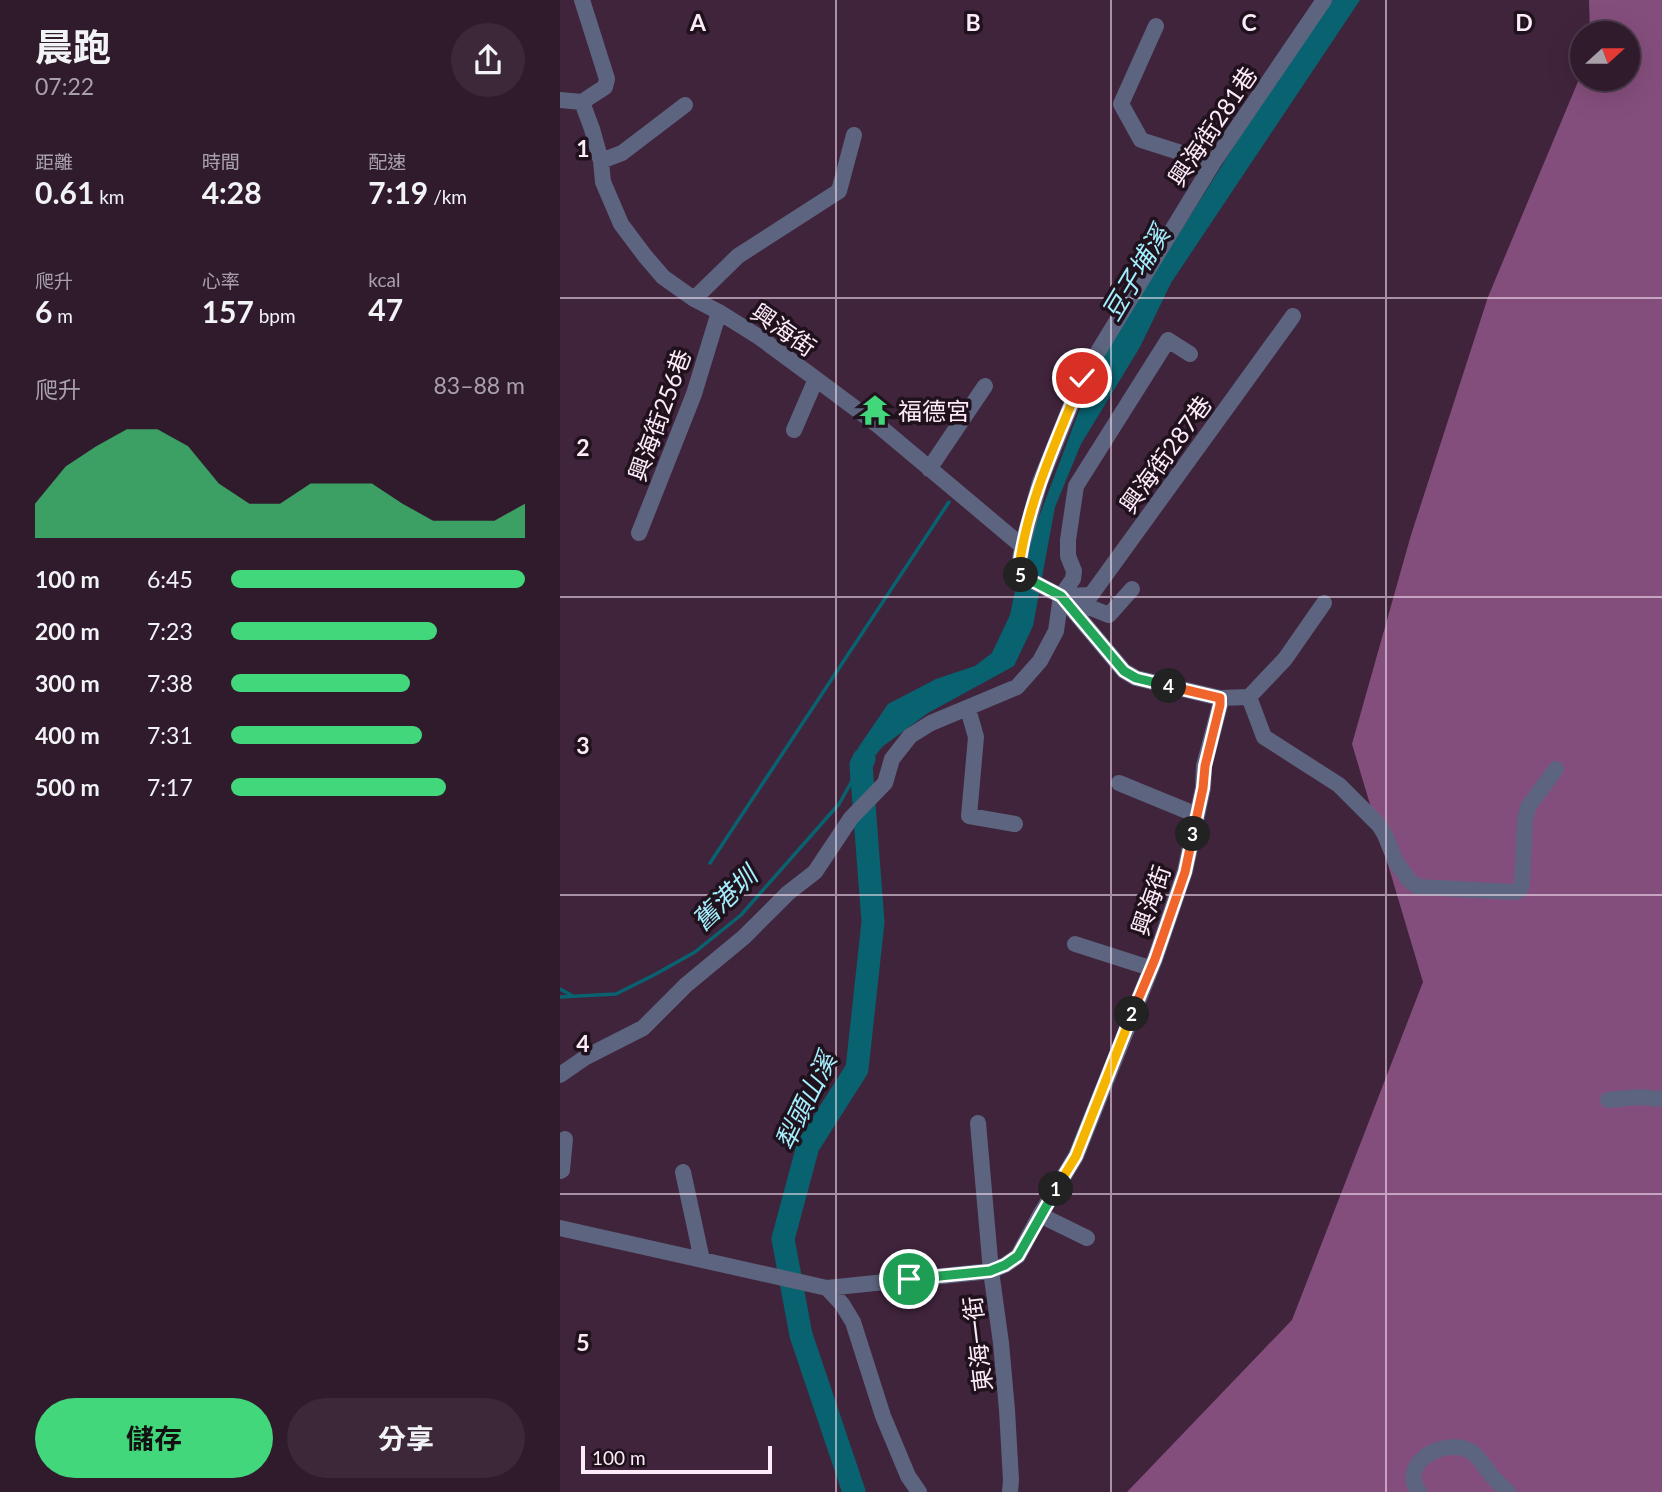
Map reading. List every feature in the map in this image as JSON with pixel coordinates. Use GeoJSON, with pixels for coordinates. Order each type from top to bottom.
{"type":"FeatureCollection","features":[{"type":"Feature","properties":{"kind":"street"},"geometry":{"type":"LineString","coordinates":[[560,100],[582,102],[605,87],[607,79],[583,0]]}},
{"type":"Feature","properties":{"kind":"street","name":"興海街281巷"},"geometry":{"type":"LineString","coordinates":[[1022,546],[1040,482],[1082,378],[1213,163],[1324,0]]}},
{"type":"Feature","properties":{"kind":"street"},"geometry":{"type":"LineString","coordinates":[[1156,26],[1121,104],[1141,140],[1213,163]]}},
{"type":"Feature","properties":{"kind":"street","name":"興海街"},"geometry":{"type":"LineString","coordinates":[[582,102],[593,129],[603,182],[621,224],[663,277],[694,299],[759,337],[879,426],[1022,546]]}},
{"type":"Feature","properties":{"kind":"street"},"geometry":{"type":"LineString","coordinates":[[601,161],[622,153],[685,105]]}},
{"type":"Feature","properties":{"kind":"street"},"geometry":{"type":"LineString","coordinates":[[694,299],[738,256],[839,191],[854,135]]}},
{"type":"Feature","properties":{"kind":"street","name":"興海街256巷"},"geometry":{"type":"LineString","coordinates":[[639,533],[694,394],[719,312]]}},
{"type":"Feature","properties":{"kind":"street","name":"興海街287巷"},"geometry":{"type":"LineString","coordinates":[[1061,596],[1091,594],[1293,316]]}},
{"type":"Feature","properties":{"kind":"street"},"geometry":{"type":"LineString","coordinates":[[560,1074],[586,1057],[643,1028],[686,985],[744,937],[788,893],[815,872],[851,818],[885,783],[892,759],[910,736],[931,723],[1017,687],[1040,661],[1056,631],[1061,596],[1073,579],[1068,540],[1076,486],[1168,340],[1190,354]]}},
{"type":"Feature","properties":{"kind":"street"},"geometry":{"type":"LineString","coordinates":[[794,430],[816,379]]}},
{"type":"Feature","properties":{"kind":"street"},"geometry":{"type":"LineString","coordinates":[[929,469],[985,386]]}},
{"type":"Feature","properties":{"kind":"street"},"geometry":{"type":"LineString","coordinates":[[1022,546],[1018,574],[1061,596],[1109,615],[1132,590]]}},
{"type":"Feature","properties":{"kind":"street"},"geometry":{"type":"LineString","coordinates":[[1061,596],[1124,671],[1136,678],[1220,698],[1249,696],[1285,659],[1324,603]]}},
{"type":"Feature","properties":{"kind":"street"},"geometry":{"type":"LineString","coordinates":[[1249,696],[1264,737],[1339,785],[1379,825],[1396,862],[1409,880],[1418,887],[1519,891],[1522,884],[1528,807],[1556,769]]}},
{"type":"Feature","properties":{"kind":"street","name":"興海街"},"geometry":{"type":"LineString","coordinates":[[990,1271],[1018,1256],[1076,1156],[1185,872],[1220,698]]}},
{"type":"Feature","properties":{"kind":"street"},"geometry":{"type":"LineString","coordinates":[[968,709],[976,737],[970,816],[1015,824]]}},
{"type":"Feature","properties":{"kind":"street"},"geometry":{"type":"LineString","coordinates":[[1119,783],[1197,815]]}},
{"type":"Feature","properties":{"kind":"street"},"geometry":{"type":"LineString","coordinates":[[1075,944],[1150,968]]}},
{"type":"Feature","properties":{"kind":"street"},"geometry":{"type":"LineString","coordinates":[[1608,1100],[1638,1097],[1662,1099]]}},
{"type":"Feature","properties":{"kind":"street"},"geometry":{"type":"LineString","coordinates":[[978,1124],[990,1271]]}},
{"type":"Feature","properties":{"kind":"street"},"geometry":{"type":"LineString","coordinates":[[560,1171],[565,1139]]}},
{"type":"Feature","properties":{"kind":"street"},"geometry":{"type":"LineString","coordinates":[[560,1228],[702,1260],[683,1172]]}},
{"type":"Feature","properties":{"kind":"street"},"geometry":{"type":"LineString","coordinates":[[1040,1215],[1087,1238]]}},
{"type":"Feature","properties":{"kind":"street","name":"東海一街"},"geometry":{"type":"LineString","coordinates":[[702,1260],[827,1288],[990,1271],[1001,1343],[1010,1492]]}},
{"type":"Feature","properties":{"kind":"street"},"geometry":{"type":"LineString","coordinates":[[827,1288],[842,1304],[853,1322],[883,1416],[908,1476],[919,1492]]}},
{"type":"Feature","properties":{"kind":"street"},"geometry":{"type":"LineString","coordinates":[[1419,1492],[1415,1488],[1413,1475],[1418,1464],[1427,1454],[1442,1448],[1470,1451],[1508,1492]]}},
{"type":"Feature","properties":{"kind":"shaded area"},"geometry":{"type":"Polygon","coordinates":[[[1589,0],[1662,0],[1662,1492],[1127,1492],[1292,1320],[1423,982],[1352,744],[1411,535],[1488,297],[1574,91],[1640,91],[1640,21],[1590,21],[1589,0]]]}},
{"type":"Feature","properties":{"kind":"water","name":"豆子埔溪"},"geometry":{"type":"Polygon","coordinates":[[[1329,0],[1360,0],[1171,283],[1140,347],[1081,444],[1055,507],[1033,626],[1014,666],[928,713],[882,747],[872,760],[873,777],[858,790],[850,787],[851,761],[888,704],[936,679],[975,666],[992,653],[1010,615],[1020,567],[1096,366],[1300,41],[1329,0]]]}},
{"type":"Feature","properties":{"kind":"waterway"},"geometry":{"type":"LineString","coordinates":[[710,863],[949,502]]}},
{"type":"Feature","properties":{"kind":"waterway","name":"犁頭山溪"},"geometry":{"type":"LineString","coordinates":[[854,1492],[801,1335],[783,1239],[808,1146],[857,1069],[873,922],[861,765],[864,759]]}},
{"type":"Feature","properties":{"kind":"waterway","name":"舊港圳"},"geometry":{"type":"LineString","coordinates":[[560,997],[616,994],[695,952],[741,915],[839,804],[852,781]]}},
{"type":"Feature","properties":{"kind":"waterway","name":"舊港圳"},"geometry":{"type":"LineString","coordinates":[[560,989],[571,995]]}},
{"type":"Feature","properties":{"kind":"place","name":"福德宮"},"geometry":{"type":"Point","coordinates":[875,410]}},
{"type":"Feature","properties":{"kind":"route"},"geometry":{"type":"LineString","coordinates":[[909,1279],[990,1271],[1018,1256],[1076,1156],[1155,959],[1185,872],[1203,788],[1205,766],[1220,705],[1220,698],[1136,678],[1124,671],[1061,596],[1018,574],[1022,546],[1040,482],[1082,378]]}}]}
